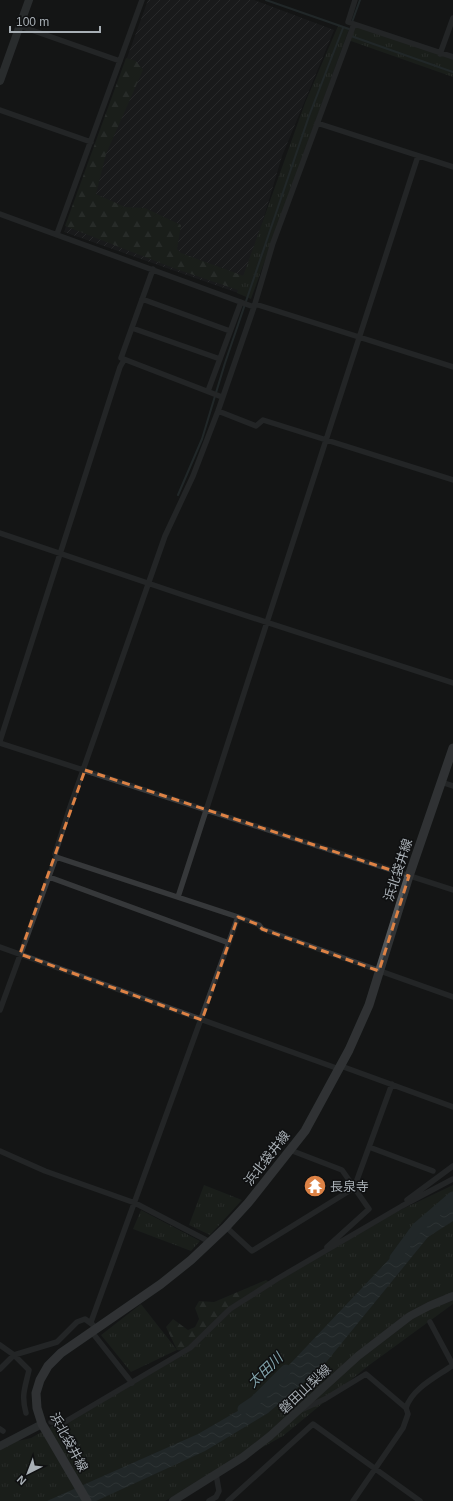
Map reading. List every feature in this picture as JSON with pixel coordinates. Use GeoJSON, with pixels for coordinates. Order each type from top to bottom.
{"type":"FeatureCollection","features":[{"type":"Feature","properties":{"kind":"main road"},"geometry":{"type":"LineString","coordinates":[[0,81],[29,0]]}},
{"type":"Feature","properties":{"kind":"main road","name":"浜北袋井線"},"geometry":{"type":"LineString","coordinates":[[87,1501],[47,1432],[46,1423],[37,1408],[36,1393],[40,1380],[48,1366],[92,1327],[161,1284],[226,1227],[248,1203],[305,1131],[340,1067],[369,1005],[409,876],[453,748]]}},
{"type":"Feature","properties":{"kind":"main road","name":"磐田山梨線"},"geometry":{"type":"LineString","coordinates":[[173,1501],[243,1457],[298,1412],[358,1356],[410,1316],[453,1296]]}},
{"type":"Feature","properties":{"kind":"main road"},"geometry":{"type":"LineString","coordinates":[[0,1446],[46,1423]]}},
{"type":"Feature","properties":{"kind":"street"},"geometry":{"type":"LineString","coordinates":[[57,234],[142,0]]}},
{"type":"Feature","properties":{"kind":"street"},"geometry":{"type":"LineString","coordinates":[[355,0],[348,22],[440,54],[453,57]]}},
{"type":"Feature","properties":{"kind":"street"},"geometry":{"type":"LineString","coordinates":[[440,54],[453,18]]}},
{"type":"Feature","properties":{"kind":"street"},"geometry":{"type":"LineString","coordinates":[[0,1010],[56,857],[55,854],[165,536],[193,476],[218,411],[254,305],[273,243],[354,24]]}},
{"type":"Feature","properties":{"kind":"street"},"geometry":{"type":"LineString","coordinates":[[20,26],[120,61]]}},
{"type":"Feature","properties":{"kind":"street"},"geometry":{"type":"LineString","coordinates":[[0,110],[91,142]]}},
{"type":"Feature","properties":{"kind":"street"},"geometry":{"type":"LineString","coordinates":[[317,123],[453,167]]}},
{"type":"Feature","properties":{"kind":"street"},"geometry":{"type":"LineString","coordinates":[[178,897],[418,156]]}},
{"type":"Feature","properties":{"kind":"street"},"geometry":{"type":"LineString","coordinates":[[0,214],[241,302],[360,337],[453,367]]}},
{"type":"Feature","properties":{"kind":"street"},"geometry":{"type":"LineString","coordinates":[[153,269],[121,358],[222,397]]}},
{"type":"Feature","properties":{"kind":"street"},"geometry":{"type":"LineString","coordinates":[[142,299],[230,331]]}},
{"type":"Feature","properties":{"kind":"street"},"geometry":{"type":"LineString","coordinates":[[208,391],[241,302]]}},
{"type":"Feature","properties":{"kind":"street"},"geometry":{"type":"LineString","coordinates":[[132,328],[220,359]]}},
{"type":"Feature","properties":{"kind":"street"},"geometry":{"type":"LineString","coordinates":[[124,360],[120,367],[0,742],[453,890]]}},
{"type":"Feature","properties":{"kind":"street"},"geometry":{"type":"LineString","coordinates":[[218,411],[256,426],[263,420],[453,480]]}},
{"type":"Feature","properties":{"kind":"street"},"geometry":{"type":"LineString","coordinates":[[0,533],[267,623],[453,683]]}},
{"type":"Feature","properties":{"kind":"street"},"geometry":{"type":"LineString","coordinates":[[442,782],[453,786]]}},
{"type":"Feature","properties":{"kind":"street"},"geometry":{"type":"LineString","coordinates":[[56,857],[238,917],[259,925],[262,930],[453,997]]}},
{"type":"Feature","properties":{"kind":"street"},"geometry":{"type":"LineString","coordinates":[[49,877],[229,943]]}},
{"type":"Feature","properties":{"kind":"street"},"geometry":{"type":"LineString","coordinates":[[92,1327],[238,917]]}},
{"type":"Feature","properties":{"kind":"street"},"geometry":{"type":"LineString","coordinates":[[0,947],[202,1020],[392,1084],[453,1107]]}},
{"type":"Feature","properties":{"kind":"street"},"geometry":{"type":"LineString","coordinates":[[226,1227],[252,1251],[354,1188],[392,1084]]}},
{"type":"Feature","properties":{"kind":"street"},"geometry":{"type":"LineString","coordinates":[[369,1147],[433,1171]]}},
{"type":"Feature","properties":{"kind":"street"},"geometry":{"type":"LineString","coordinates":[[290,1150],[342,1170],[369,1209],[317,1255]]}},
{"type":"Feature","properties":{"kind":"street"},"geometry":{"type":"LineString","coordinates":[[0,1151],[45,1172],[135,1203],[210,1242]]}},
{"type":"Feature","properties":{"kind":"street"},"geometry":{"type":"LineString","coordinates":[[402,1206],[406,1200],[453,1166]]}},
{"type":"Feature","properties":{"kind":"street"},"geometry":{"type":"LineString","coordinates":[[46,1423],[63,1423],[132,1383],[190,1348],[230,1309],[317,1255],[402,1206],[453,1179]]}},
{"type":"Feature","properties":{"kind":"street"},"geometry":{"type":"LineString","coordinates":[[0,1369],[14,1355],[57,1342],[77,1322],[85,1319],[132,1383]]}},
{"type":"Feature","properties":{"kind":"street"},"geometry":{"type":"LineString","coordinates":[[406,1408],[408,1402],[418,1390],[453,1365],[430,1322]]}},
{"type":"Feature","properties":{"kind":"street"},"geometry":{"type":"LineString","coordinates":[[0,1345],[14,1355],[29,1370],[23,1388],[23,1402],[26,1413]]}},
{"type":"Feature","properties":{"kind":"street"},"geometry":{"type":"LineString","coordinates":[[298,1412],[325,1399],[366,1374],[406,1408],[408,1414],[407,1421],[353,1501]]}},
{"type":"Feature","properties":{"kind":"street"},"geometry":{"type":"LineString","coordinates":[[228,1501],[313,1424],[420,1501]]}},
{"type":"Feature","properties":{"kind":"street"},"geometry":{"type":"LineString","coordinates":[[209,1501],[216,1497],[219,1491],[216,1474]]}},
{"type":"Feature","properties":{"kind":"highlighted area"},"geometry":{"type":"Polygon","coordinates":[[[85,770],[409,876],[379,971],[262,929],[259,925],[238,917],[202,1020],[20,954],[85,770]]]}},
{"type":"Feature","properties":{"kind":"shaded area"},"geometry":{"type":"Polygon","coordinates":[[[148,0],[254,0],[334,30],[282,156],[241,294],[64,232],[148,0]]]}},
{"type":"Feature","properties":{"kind":"green space"},"geometry":{"type":"Polygon","coordinates":[[[338,26],[349,29],[251,299],[237,293],[305,103],[338,26]]]}},
{"type":"Feature","properties":{"kind":"green space"},"geometry":{"type":"Polygon","coordinates":[[[353,26],[453,57],[453,77],[348,40],[353,26]]]}},
{"type":"Feature","properties":{"kind":"green space"},"geometry":{"type":"Polygon","coordinates":[[[126,58],[136,61],[143,70],[106,154],[96,194],[125,207],[145,208],[181,225],[177,249],[181,253],[244,276],[238,290],[176,269],[65,226],[126,58]]]}},
{"type":"Feature","properties":{"kind":"green space"},"geometry":{"type":"Polygon","coordinates":[[[204,1185],[242,1200],[210,1235],[189,1225],[204,1185]]]}},
{"type":"Feature","properties":{"kind":"green space"},"geometry":{"type":"Polygon","coordinates":[[[453,1185],[453,1304],[368,1366],[283,1436],[165,1501],[0,1501],[0,1445],[31,1438],[190,1348],[234,1307],[373,1223],[453,1185]]]}},
{"type":"Feature","properties":{"kind":"green space"},"geometry":{"type":"Polygon","coordinates":[[[141,1210],[200,1241],[191,1251],[133,1229],[141,1210]]]}},
{"type":"Feature","properties":{"kind":"green space"},"geometry":{"type":"Polygon","coordinates":[[[266,1280],[269,1282],[246,1297],[185,1351],[177,1350],[166,1327],[173,1319],[188,1330],[195,1327],[199,1319],[195,1308],[199,1301],[214,1302],[266,1280]]]}},
{"type":"Feature","properties":{"kind":"green space"},"geometry":{"type":"Polygon","coordinates":[[[141,1304],[177,1350],[131,1372],[101,1335],[141,1304]]]}},
{"type":"Feature","properties":{"kind":"water"},"geometry":{"type":"Polygon","coordinates":[[[453,1198],[453,1221],[428,1237],[323,1366],[268,1413],[205,1451],[96,1501],[47,1501],[198,1434],[255,1401],[431,1215],[453,1198]]]}},
{"type":"Feature","properties":{"kind":"waterway"},"geometry":{"type":"LineString","coordinates":[[266,0],[349,29]]}},
{"type":"Feature","properties":{"kind":"waterway"},"geometry":{"type":"LineString","coordinates":[[352,22],[360,0]]}},
{"type":"Feature","properties":{"kind":"waterway"},"geometry":{"type":"LineString","coordinates":[[178,495],[202,439],[225,363],[309,116],[343,28]]}},
{"type":"Feature","properties":{"kind":"waterway"},"geometry":{"type":"LineString","coordinates":[[351,36],[453,72]]}},
{"type":"Feature","properties":{"kind":"waterway","name":"太田川"},"geometry":{"type":"LineString","coordinates":[[395,1258],[417,1228],[453,1197]]}},
{"type":"Feature","properties":{"kind":"waterway","name":"太田川"},"geometry":{"type":"LineString","coordinates":[[243,1409],[255,1401],[286,1370]]}},
{"type":"Feature","properties":{"kind":"place","name":"長泉寺"},"geometry":{"type":"Point","coordinates":[315,1186]}}]}
